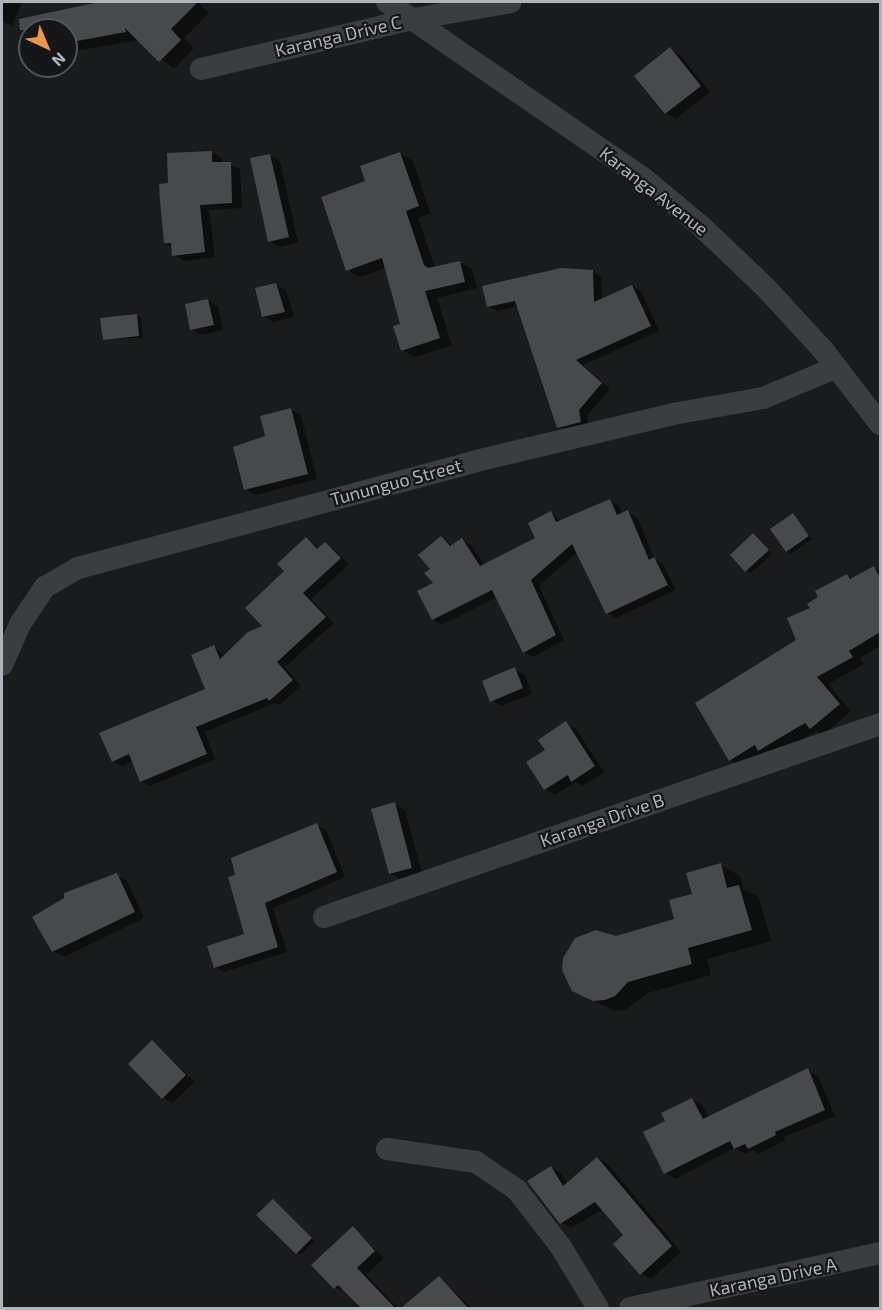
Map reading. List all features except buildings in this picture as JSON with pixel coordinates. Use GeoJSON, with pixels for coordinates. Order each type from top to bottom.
{"type":"FeatureCollection","features":[{"type":"Feature","properties":{"kind":"street","name":"Karanga Avenue"},"geometry":{"type":"LineString","coordinates":[[387,2],[642,177],[765,286],[837,367],[880,424]]}},
{"type":"Feature","properties":{"kind":"street","name":"Karanga Drive C"},"geometry":{"type":"LineString","coordinates":[[201,69],[413,19],[511,2]]}},
{"type":"Feature","properties":{"kind":"street","name":"Tununguo Street"},"geometry":{"type":"LineString","coordinates":[[2,665],[11,623],[45,587],[78,568],[476,461],[673,414],[763,398],[837,367]]}},
{"type":"Feature","properties":{"kind":"street","name":"Karanga Drive B"},"geometry":{"type":"LineString","coordinates":[[324,917],[880,724]]}},
{"type":"Feature","properties":{"kind":"street"},"geometry":{"type":"LineString","coordinates":[[387,1149],[476,1162],[517,1190],[561,1247],[598,1308]]}},
{"type":"Feature","properties":{"kind":"street","name":"Karanga Drive A"},"geometry":{"type":"LineString","coordinates":[[630,1308],[880,1253]]}}]}
